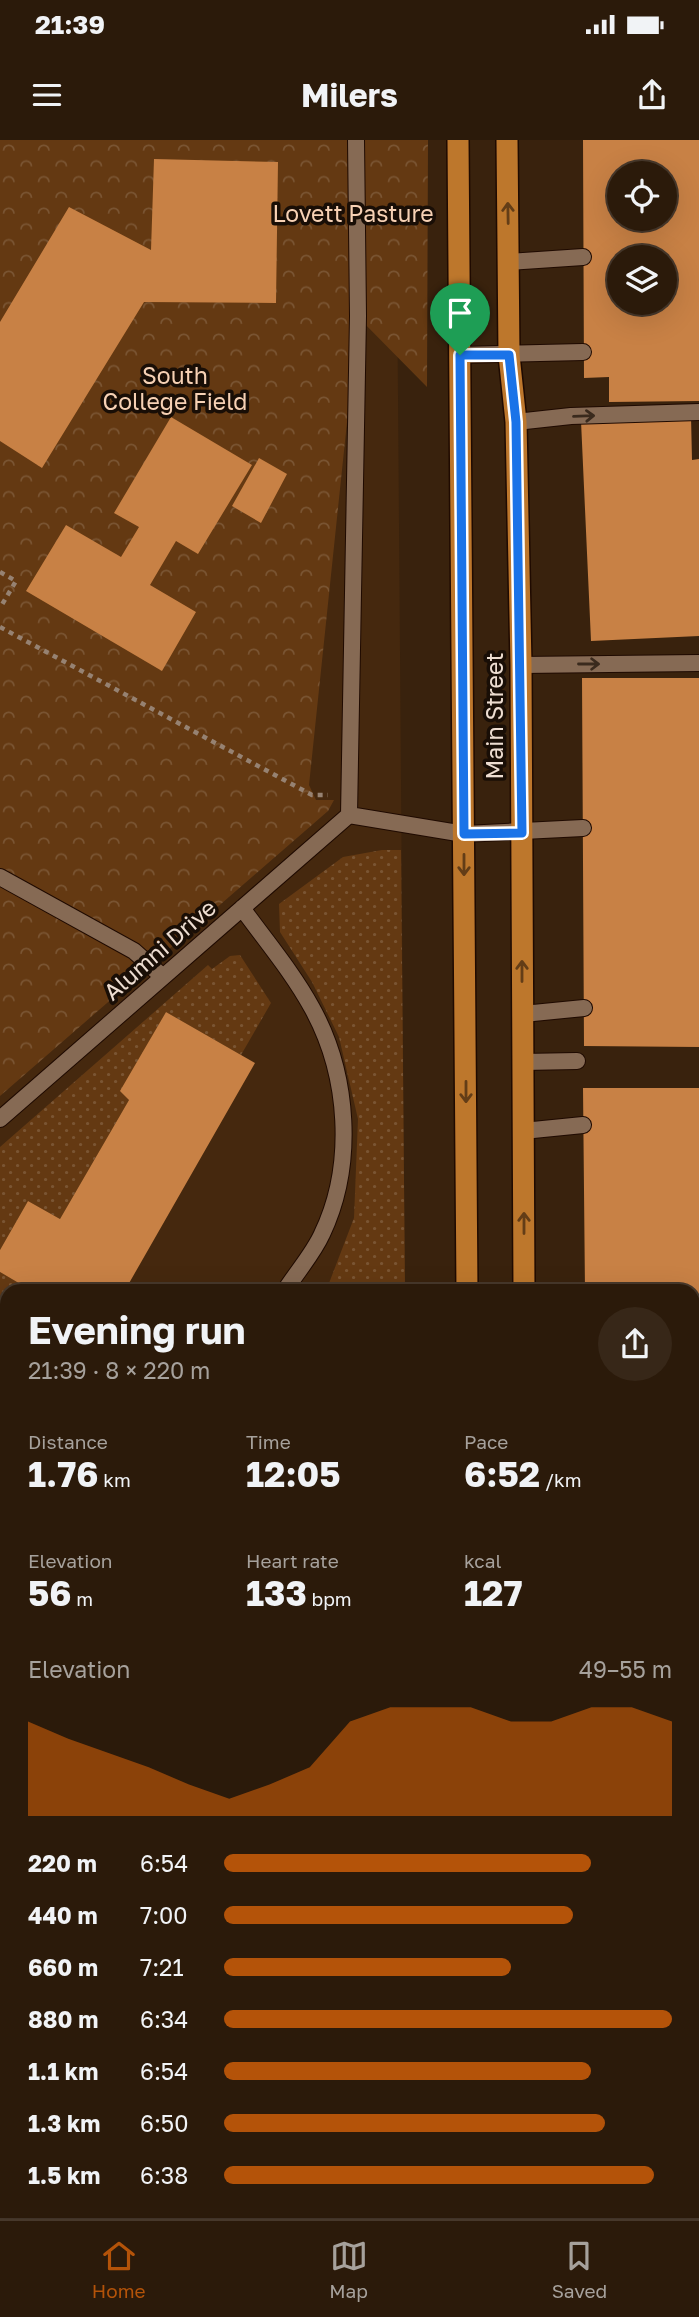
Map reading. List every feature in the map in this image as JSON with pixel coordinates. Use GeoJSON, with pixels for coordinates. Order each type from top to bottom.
{"type":"FeatureCollection","features":[{"type":"Feature","properties":{"kind":"main road","name":"Main Street"},"geometry":{"type":"LineString","coordinates":[[458,140],[467,1284]]}},
{"type":"Feature","properties":{"kind":"main road","name":"Main Street"},"geometry":{"type":"LineString","coordinates":[[507,140],[509,355],[516,422],[521,665],[524,1284]]}},
{"type":"Feature","properties":{"kind":"lane"},"geometry":{"type":"LineString","coordinates":[[356,140],[359,316],[349,815],[464,834],[583,828]]}},
{"type":"Feature","properties":{"kind":"lane"},"geometry":{"type":"LineString","coordinates":[[508,262],[583,257]]}},
{"type":"Feature","properties":{"kind":"lane"},"geometry":{"type":"LineString","coordinates":[[460,355],[583,352]]}},
{"type":"Feature","properties":{"kind":"lane"},"geometry":{"type":"LineString","coordinates":[[516,422],[571,416],[699,412]]}},
{"type":"Feature","properties":{"kind":"lane"},"geometry":{"type":"LineString","coordinates":[[521,665],[699,663]]}},
{"type":"Feature","properties":{"kind":"lane","name":"Alumni Drive"},"geometry":{"type":"LineString","coordinates":[[0,1119],[349,815]]}},
{"type":"Feature","properties":{"kind":"lane"},"geometry":{"type":"LineString","coordinates":[[0,877],[134,951],[163,977]]}},
{"type":"Feature","properties":{"kind":"lane"},"geometry":{"type":"LineString","coordinates":[[242,908],[314,1011],[339,1080],[343,1126],[342,1174],[322,1234],[289,1284]]}},
{"type":"Feature","properties":{"kind":"lane"},"geometry":{"type":"LineString","coordinates":[[523,1014],[584,1008]]}},
{"type":"Feature","properties":{"kind":"lane"},"geometry":{"type":"LineString","coordinates":[[523,1062],[577,1061]]}},
{"type":"Feature","properties":{"kind":"lane"},"geometry":{"type":"LineString","coordinates":[[523,1131],[583,1125]]}},
{"type":"Feature","properties":{"kind":"path"},"geometry":{"type":"LineString","coordinates":[[0,572],[16,581],[0,608]]}},
{"type":"Feature","properties":{"kind":"path"},"geometry":{"type":"LineString","coordinates":[[0,626],[312,795],[349,796]]}},
{"type":"Feature","properties":{"kind":"shaded area"},"geometry":{"type":"Polygon","coordinates":[[[0,140],[396,140],[405,1284],[0,1284],[0,140]]]}},
{"type":"Feature","properties":{"kind":"shaded area"},"geometry":{"type":"Polygon","coordinates":[[[0,2218],[419,2218],[419,2219],[0,2218]]]}},
{"type":"Feature","properties":{"kind":"green space","name":"South College Field"},"geometry":{"type":"Polygon","coordinates":[[[0,140],[428,140],[427,387],[358,317],[309,785],[316,800],[334,800],[328,811],[0,1096],[0,140]]]}},
{"type":"Feature","properties":{"kind":"green space"},"geometry":{"type":"Polygon","coordinates":[[[382,850],[401,850],[405,1284],[329,1284],[354,1218],[358,1119],[339,1037],[312,982],[280,932],[279,904],[343,857],[382,850]]]}},
{"type":"Feature","properties":{"kind":"green space"},"geometry":{"type":"Polygon","coordinates":[[[240,955],[271,1003],[241,1055],[166,1012],[121,1091],[129,1100],[60,1219],[28,1201],[0,1250],[0,1147],[208,965],[212,969],[230,956],[240,955]]]}},
{"type":"Feature","properties":{"kind":"green space"},"geometry":{"type":"Polygon","coordinates":[[[0,1272],[19,1283],[19,1284],[0,1284],[0,1272]]]}},
{"type":"Feature","properties":{"kind":"green space"},"geometry":{"type":"Polygon","coordinates":[[[0,2218],[372,2218],[372,2219],[0,2218]]]}},
{"type":"Feature","properties":{"kind":"building"},"geometry":{"type":"Polygon","coordinates":[[[583,140],[699,140],[699,401],[609,402],[609,377],[584,378],[583,140]]]}},
{"type":"Feature","properties":{"kind":"building"},"geometry":{"type":"Polygon","coordinates":[[[154,159],[278,162],[276,303],[144,302],[42,468],[0,441],[0,322],[69,207],[151,250],[154,159]]]}},
{"type":"Feature","properties":{"kind":"building"},"geometry":{"type":"Polygon","coordinates":[[[691,416],[692,460],[699,459],[699,636],[591,641],[581,421],[691,416]]]}},
{"type":"Feature","properties":{"kind":"building"},"geometry":{"type":"Polygon","coordinates":[[[171,417],[252,465],[198,554],[176,541],[150,585],[196,612],[162,671],[26,591],[66,525],[121,557],[139,527],[114,513],[171,417]]]}},
{"type":"Feature","properties":{"kind":"building"},"geometry":{"type":"Polygon","coordinates":[[[259,458],[287,474],[261,523],[232,506],[259,458]]]}},
{"type":"Feature","properties":{"kind":"building"},"geometry":{"type":"Polygon","coordinates":[[[582,678],[699,678],[699,1047],[584,1046],[582,678]]]}},
{"type":"Feature","properties":{"kind":"building"},"geometry":{"type":"Polygon","coordinates":[[[166,1012],[255,1063],[129,1284],[20,1284],[0,1272],[0,1250],[28,1201],[60,1219],[129,1100],[120,1091],[166,1012]]]}},
{"type":"Feature","properties":{"kind":"building"},"geometry":{"type":"Polygon","coordinates":[[[583,1088],[699,1088],[699,1284],[585,1284],[583,1088]]]}},
{"type":"Feature","properties":{"kind":"building"},"geometry":{"type":"Polygon","coordinates":[[[591,2218],[699,2218],[699,2219],[591,2218]]]}},
{"type":"Feature","properties":{"kind":"route"},"geometry":{"type":"LineString","coordinates":[[460,355],[509,355],[516,422],[522,833],[464,834],[460,355]]}},
{"type":"Feature","properties":{"kind":"park label","name":"Lovett Pasture"},"geometry":{"type":"Point","coordinates":[353,214]}}]}
